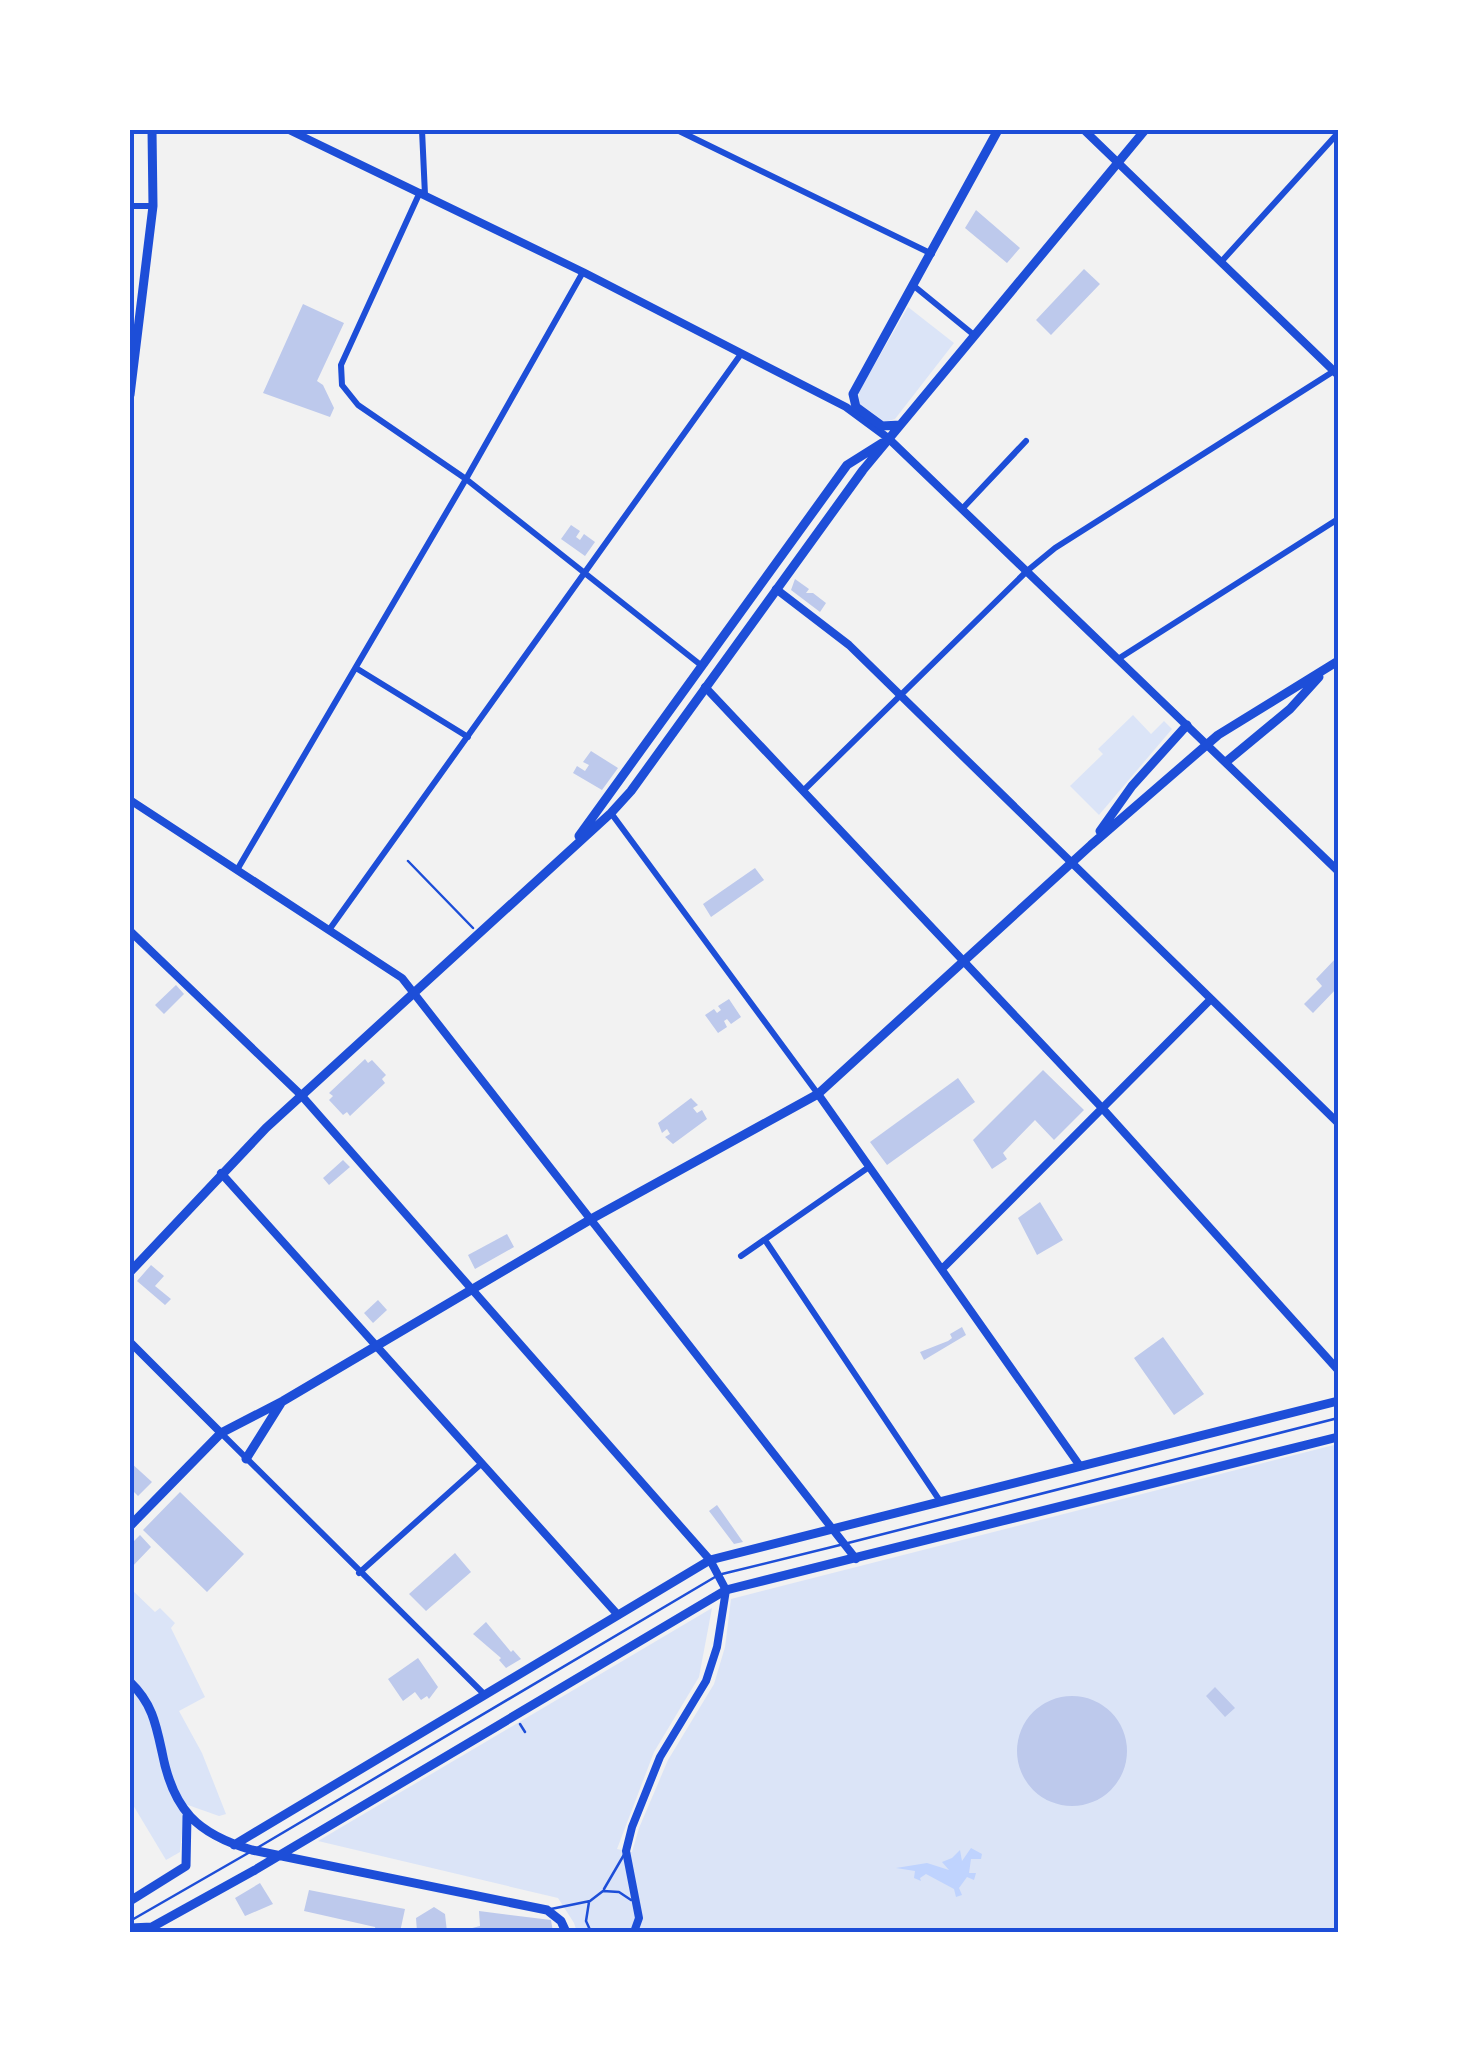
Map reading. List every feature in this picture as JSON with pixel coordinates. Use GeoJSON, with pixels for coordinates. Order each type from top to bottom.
{"type":"FeatureCollection","features":[{"type":"Feature","properties":{"kind":"main road"},"geometry":{"type":"LineString","coordinates":[[130,395],[152,206],[152,130]]}},
{"type":"Feature","properties":{"kind":"main road"},"geometry":{"type":"LineString","coordinates":[[900,425],[882,426],[856,407],[853,394],[998,130]]}},
{"type":"Feature","properties":{"kind":"main road"},"geometry":{"type":"LineString","coordinates":[[130,1272],[220,1173],[630,792],[888,438],[1144,130]]}},
{"type":"Feature","properties":{"kind":"main road"},"geometry":{"type":"LineString","coordinates":[[567,852],[847,465],[888,438]]}},
{"type":"Feature","properties":{"kind":"main road"},"geometry":{"type":"LineString","coordinates":[[130,1526],[221,1433],[593,1218],[818,1094],[1091,844],[1218,735],[1338,661]]}},
{"type":"Feature","properties":{"kind":"main road"},"geometry":{"type":"LineString","coordinates":[[1224,760],[1290,709],[1328,667]]}},
{"type":"Feature","properties":{"kind":"main road"},"geometry":{"type":"LineString","coordinates":[[1091,844],[1132,786],[1190,728]]}},
{"type":"Feature","properties":{"kind":"main road"},"geometry":{"type":"LineString","coordinates":[[246,1459],[282,1401]]}},
{"type":"Feature","properties":{"kind":"main road"},"geometry":{"type":"LineString","coordinates":[[234,1845],[710,1560],[1338,1401]]}},
{"type":"Feature","properties":{"kind":"main road"},"geometry":{"type":"LineString","coordinates":[[130,1925],[152,1927],[726,1590],[1338,1436]]}},
{"type":"Feature","properties":{"kind":"main road"},"geometry":{"type":"LineString","coordinates":[[130,1682],[154,1714],[164,1764],[187,1815],[186,1866],[130,1901]]}},
{"type":"Feature","properties":{"kind":"main road"},"geometry":{"type":"LineString","coordinates":[[187,1815],[214,1837],[252,1850],[546,1910],[561,1921],[566,1932]]}},
{"type":"Feature","properties":{"kind":"main road"},"geometry":{"type":"LineString","coordinates":[[303,1840],[310,1853],[323,1863]]}},
{"type":"Feature","properties":{"kind":"street"},"geometry":{"type":"LineString","coordinates":[[422,130],[425,180],[341,364],[342,385],[358,405],[466,478],[702,666]]}},
{"type":"Feature","properties":{"kind":"street"},"geometry":{"type":"LineString","coordinates":[[677,130],[932,254]]}},
{"type":"Feature","properties":{"kind":"street"},"geometry":{"type":"LineString","coordinates":[[804,790],[1026,571],[1055,548],[1337,371],[1084,130]]}},
{"type":"Feature","properties":{"kind":"street"},"geometry":{"type":"LineString","coordinates":[[292,131],[583,272],[846,406],[888,438],[1336,865]]}},
{"type":"Feature","properties":{"kind":"street"},"geometry":{"type":"LineString","coordinates":[[1222,262],[1338,133]]}},
{"type":"Feature","properties":{"kind":"street"},"geometry":{"type":"LineString","coordinates":[[130,206],[152,206]]}},
{"type":"Feature","properties":{"kind":"street"},"geometry":{"type":"LineString","coordinates":[[237,870],[583,272]]}},
{"type":"Feature","properties":{"kind":"street"},"geometry":{"type":"LineString","coordinates":[[914,286],[974,334]]}},
{"type":"Feature","properties":{"kind":"street"},"geometry":{"type":"LineString","coordinates":[[329,930],[741,354]]}},
{"type":"Feature","properties":{"kind":"street"},"geometry":{"type":"LineString","coordinates":[[846,406],[853,394]]}},
{"type":"Feature","properties":{"kind":"street"},"geometry":{"type":"LineString","coordinates":[[962,509],[1026,440]]}},
{"type":"Feature","properties":{"kind":"street"},"geometry":{"type":"LineString","coordinates":[[1118,659],[1338,519]]}},
{"type":"Feature","properties":{"kind":"street"},"geometry":{"type":"LineString","coordinates":[[776,589],[849,644],[1338,1123]]}},
{"type":"Feature","properties":{"kind":"street"},"geometry":{"type":"LineString","coordinates":[[356,668],[468,737]]}},
{"type":"Feature","properties":{"kind":"street"},"geometry":{"type":"LineString","coordinates":[[706,687],[1103,1108],[1338,1370]]}},
{"type":"Feature","properties":{"kind":"street"},"geometry":{"type":"LineString","coordinates":[[130,800],[402,978],[856,1559]]}},
{"type":"Feature","properties":{"kind":"street"},"geometry":{"type":"LineString","coordinates":[[611,813],[818,1094],[1080,1466]]}},
{"type":"Feature","properties":{"kind":"street"},"geometry":{"type":"LineString","coordinates":[[130,931],[302,1095],[710,1560],[719,1575],[726,1590],[717,1647],[706,1681],[660,1756],[626,1851],[638,1918],[634,1932]]}},
{"type":"Feature","properties":{"kind":"street"},"geometry":{"type":"LineString","coordinates":[[942,1270],[1212,999]]}},
{"type":"Feature","properties":{"kind":"street"},"geometry":{"type":"LineString","coordinates":[[741,1256],[870,1168]]}},
{"type":"Feature","properties":{"kind":"street"},"geometry":{"type":"LineString","coordinates":[[220,1173],[618,1616]]}},
{"type":"Feature","properties":{"kind":"street"},"geometry":{"type":"LineString","coordinates":[[764,1240],[940,1501]]}},
{"type":"Feature","properties":{"kind":"street"},"geometry":{"type":"LineString","coordinates":[[130,1342],[484,1694]]}},
{"type":"Feature","properties":{"kind":"street"},"geometry":{"type":"LineString","coordinates":[[360,1573],[481,1464]]}},
{"type":"Feature","properties":{"kind":"lane"},"geometry":{"type":"LineString","coordinates":[[130,1925],[719,1575],[1338,1418]]}},
{"type":"Feature","properties":{"kind":"lane"},"geometry":{"type":"LineString","coordinates":[[546,1910],[590,1901],[603,1891],[626,1851]]}},
{"type":"Feature","properties":{"kind":"lane"},"geometry":{"type":"LineString","coordinates":[[603,1891],[627,1896],[637,1909]]}},
{"type":"Feature","properties":{"kind":"lane"},"geometry":{"type":"LineString","coordinates":[[590,1901],[586,1921],[591,1932]]}},
{"type":"Feature","properties":{"kind":"path"},"geometry":{"type":"LineString","coordinates":[[408,861],[479,934]]}},
{"type":"Feature","properties":{"kind":"shaded area"},"geometry":{"type":"Polygon","coordinates":[[[908,307],[954,343],[895,419],[885,422],[860,404],[858,393],[908,307]]]}},
{"type":"Feature","properties":{"kind":"shaded area"},"geometry":{"type":"Polygon","coordinates":[[[1133,715],[1151,734],[1164,721],[1172,729],[1099,815],[1070,786],[1103,754],[1098,749],[1133,715]]]}},
{"type":"Feature","properties":{"kind":"shaded area"},"geometry":{"type":"Polygon","coordinates":[[[1338,1444],[1338,1932],[577,1932],[558,1898],[318,1841],[712,1608],[699,1677],[654,1752],[617,1849],[632,1852],[668,1760],[714,1684],[725,1647],[731,1599],[1338,1444]]]}},
{"type":"Feature","properties":{"kind":"shaded area"},"geometry":{"type":"Polygon","coordinates":[[[130,1588],[155,1612],[160,1608],[175,1623],[171,1628],[205,1697],[179,1711],[202,1753],[226,1814],[219,1816],[185,1804],[180,1852],[166,1860],[130,1800],[130,1588]]]}},
{"type":"Feature","properties":{"kind":"water"},"geometry":{"type":"Polygon","coordinates":[[[971,1848],[982,1854],[981,1859],[971,1859],[969,1873],[976,1873],[974,1880],[967,1877],[959,1888],[962,1895],[956,1897],[954,1889],[926,1874],[921,1881],[914,1878],[915,1871],[896,1868],[927,1863],[949,1870],[942,1862],[960,1850],[962,1861],[971,1848]]]}},
{"type":"Feature","properties":{"kind":"building"},"geometry":{"type":"Polygon","coordinates":[[[976,210],[1020,248],[1007,263],[965,228],[976,210]]]}},
{"type":"Feature","properties":{"kind":"building"},"geometry":{"type":"Polygon","coordinates":[[[1084,269],[1100,284],[1051,335],[1036,320],[1084,269]]]}},
{"type":"Feature","properties":{"kind":"building"},"geometry":{"type":"Polygon","coordinates":[[[303,304],[344,323],[317,381],[334,408],[330,417],[263,393],[303,304]]]}},
{"type":"Feature","properties":{"kind":"building"},"geometry":{"type":"Polygon","coordinates":[[[571,525],[580,531],[576,537],[580,540],[584,534],[595,542],[585,556],[561,539],[571,525]]]}},
{"type":"Feature","properties":{"kind":"building"},"geometry":{"type":"Polygon","coordinates":[[[795,579],[809,589],[806,593],[813,593],[826,603],[820,612],[791,590],[795,579]]]}},
{"type":"Feature","properties":{"kind":"building"},"geometry":{"type":"Polygon","coordinates":[[[591,751],[618,768],[602,790],[573,773],[577,766],[585,771],[589,765],[583,762],[591,751]]]}},
{"type":"Feature","properties":{"kind":"building"},"geometry":{"type":"Polygon","coordinates":[[[755,868],[764,880],[711,917],[703,904],[755,868]]]}},
{"type":"Feature","properties":{"kind":"building"},"geometry":{"type":"Polygon","coordinates":[[[1338,956],[1338,987],[1313,1013],[1304,1004],[1322,986],[1316,979],[1338,956]]]}},
{"type":"Feature","properties":{"kind":"building"},"geometry":{"type":"Polygon","coordinates":[[[176,985],[184,994],[164,1014],[155,1005],[176,985]]]}},
{"type":"Feature","properties":{"kind":"building"},"geometry":{"type":"Polygon","coordinates":[[[729,999],[741,1017],[731,1024],[727,1019],[724,1021],[727,1027],[718,1033],[705,1015],[714,1009],[717,1013],[721,1010],[718,1006],[729,999]]]}},
{"type":"Feature","properties":{"kind":"building"},"geometry":{"type":"Polygon","coordinates":[[[365,1059],[368,1063],[372,1060],[386,1075],[382,1079],[385,1083],[350,1116],[347,1112],[343,1115],[329,1100],[333,1096],[329,1093],[365,1059]]]}},
{"type":"Feature","properties":{"kind":"building"},"geometry":{"type":"Polygon","coordinates":[[[1043,1070],[1084,1110],[1054,1140],[1035,1120],[1003,1153],[1007,1159],[992,1169],[973,1140],[1043,1070]]]}},
{"type":"Feature","properties":{"kind":"building"},"geometry":{"type":"Polygon","coordinates":[[[958,1078],[975,1102],[887,1165],[870,1142],[958,1078]]]}},
{"type":"Feature","properties":{"kind":"building"},"geometry":{"type":"Polygon","coordinates":[[[691,1098],[698,1105],[693,1108],[697,1113],[702,1110],[707,1119],[673,1144],[665,1137],[670,1134],[667,1129],[662,1133],[658,1123],[691,1098]]]}},
{"type":"Feature","properties":{"kind":"building"},"geometry":{"type":"Polygon","coordinates":[[[343,1160],[350,1167],[329,1185],[323,1178],[343,1160]]]}},
{"type":"Feature","properties":{"kind":"building"},"geometry":{"type":"Polygon","coordinates":[[[1040,1202],[1063,1240],[1037,1255],[1018,1218],[1040,1202]]]}},
{"type":"Feature","properties":{"kind":"building"},"geometry":{"type":"Polygon","coordinates":[[[507,1234],[514,1247],[475,1269],[468,1255],[507,1234]]]}},
{"type":"Feature","properties":{"kind":"building"},"geometry":{"type":"Polygon","coordinates":[[[151,1265],[164,1276],[155,1286],[171,1299],[165,1305],[137,1281],[151,1265]]]}},
{"type":"Feature","properties":{"kind":"building"},"geometry":{"type":"Polygon","coordinates":[[[378,1300],[387,1310],[373,1323],[364,1313],[378,1300]]]}},
{"type":"Feature","properties":{"kind":"building"},"geometry":{"type":"Polygon","coordinates":[[[962,1327],[966,1335],[924,1360],[920,1352],[948,1341],[952,1338],[950,1334],[962,1327]]]}},
{"type":"Feature","properties":{"kind":"building"},"geometry":{"type":"Polygon","coordinates":[[[1163,1337],[1204,1394],[1174,1415],[1134,1358],[1163,1337]]]}},
{"type":"Feature","properties":{"kind":"building"},"geometry":{"type":"Polygon","coordinates":[[[130,1462],[152,1482],[138,1496],[130,1488],[130,1462]]]}},
{"type":"Feature","properties":{"kind":"building"},"geometry":{"type":"Polygon","coordinates":[[[180,1492],[244,1554],[207,1592],[143,1530],[180,1492]]]}},
{"type":"Feature","properties":{"kind":"building"},"geometry":{"type":"Polygon","coordinates":[[[717,1505],[743,1542],[734,1544],[709,1511],[717,1505]]]}},
{"type":"Feature","properties":{"kind":"building"},"geometry":{"type":"Polygon","coordinates":[[[140,1535],[151,1547],[130,1569],[130,1545],[140,1535]]]}},
{"type":"Feature","properties":{"kind":"building"},"geometry":{"type":"Polygon","coordinates":[[[455,1553],[471,1572],[426,1611],[409,1594],[455,1553]]]}},
{"type":"Feature","properties":{"kind":"building"},"geometry":{"type":"Polygon","coordinates":[[[486,1622],[521,1659],[506,1668],[501,1658],[473,1634],[486,1622]]]}},
{"type":"Feature","properties":{"kind":"building"},"geometry":{"type":"Polygon","coordinates":[[[418,1658],[438,1687],[429,1699],[427,1696],[421,1700],[415,1692],[403,1701],[388,1679],[418,1658]]]}},
{"type":"Feature","properties":{"kind":"building"},"geometry":{"type":"Polygon","coordinates":[[[1215,1687],[1235,1708],[1225,1717],[1206,1696],[1215,1687]]]}},
{"type":"Feature","properties":{"kind":"building"},"geometry":{"type":"Polygon","coordinates":[[[1072,1696],[1093,1700],[1111,1712],[1123,1730],[1127,1751],[1123,1772],[1111,1790],[1093,1802],[1072,1806],[1051,1802],[1033,1790],[1021,1772],[1017,1751],[1021,1730],[1033,1712],[1051,1700],[1072,1696]]]}},
{"type":"Feature","properties":{"kind":"building"},"geometry":{"type":"Polygon","coordinates":[[[260,1883],[273,1904],[245,1916],[235,1898],[260,1883]]]}},
{"type":"Feature","properties":{"kind":"building"},"geometry":{"type":"Polygon","coordinates":[[[309,1890],[405,1909],[400,1932],[376,1932],[375,1927],[304,1911],[309,1890]]]}},
{"type":"Feature","properties":{"kind":"building"},"geometry":{"type":"Polygon","coordinates":[[[434,1907],[445,1914],[447,1932],[417,1932],[416,1918],[434,1907]]]}},
{"type":"Feature","properties":{"kind":"building"},"geometry":{"type":"Polygon","coordinates":[[[479,1911],[551,1920],[553,1932],[457,1932],[480,1926],[479,1911]]]}}]}
